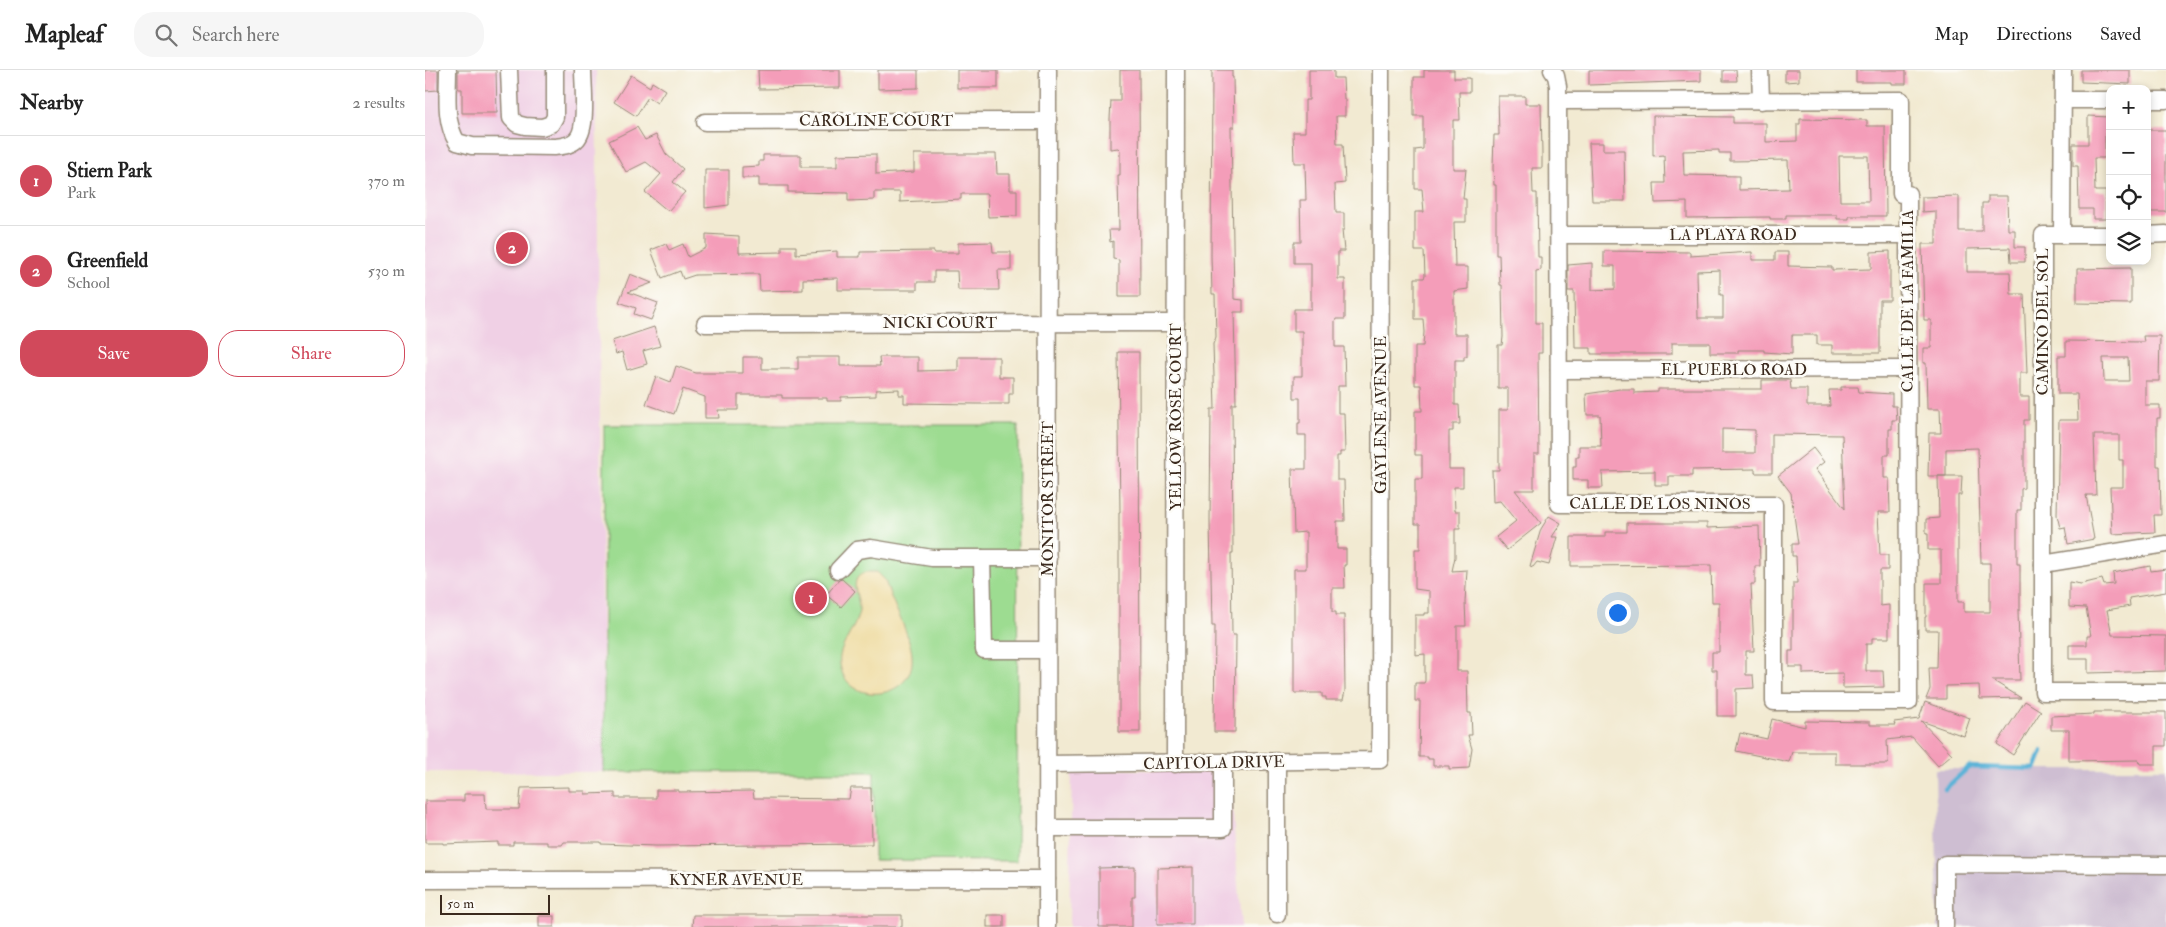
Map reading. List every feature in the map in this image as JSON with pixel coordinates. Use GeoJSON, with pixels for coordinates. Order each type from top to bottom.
{"type":"FeatureCollection","features":[{"type":"Feature","properties":{"kind":"street"},"geometry":{"type":"LineString","coordinates":[[448,70],[448,118],[451,133],[457,142],[472,146],[555,147],[569,145],[577,139],[583,124],[583,70]]}},
{"type":"Feature","properties":{"kind":"street"},"geometry":{"type":"LineString","coordinates":[[509,70],[511,118],[517,124],[542,127],[551,124],[555,117],[555,70]]}},
{"type":"Feature","properties":{"kind":"street","name":"MONITOR STREET"},"geometry":{"type":"LineString","coordinates":[[1047,927],[1048,70]]}},
{"type":"Feature","properties":{"kind":"street","name":"YELLOW ROSE COURT"},"geometry":{"type":"LineString","coordinates":[[1175,764],[1176,70]]}},
{"type":"Feature","properties":{"kind":"street","name":"GAYLENE AVENUE"},"geometry":{"type":"LineString","coordinates":[[1380,760],[1381,70]]}},
{"type":"Feature","properties":{"kind":"street","name":"CALLE DE LOS NINOS"},"geometry":{"type":"LineString","coordinates":[[1551,70],[1556,76],[1558,86],[1559,504],[1774,504],[1774,702],[1909,702]]}},
{"type":"Feature","properties":{"kind":"street"},"geometry":{"type":"LineString","coordinates":[[1760,70],[1761,101]]}},
{"type":"Feature","properties":{"kind":"street","name":"CAMINO DEL SOL"},"geometry":{"type":"LineString","coordinates":[[2043,564],[2043,235],[2062,235],[2063,70]]}},
{"type":"Feature","properties":{"kind":"street","name":"CALLE DE LA FAMILIA"},"geometry":{"type":"LineString","coordinates":[[1558,101],[1901,100],[1901,194],[1908,194],[1909,702]]}},
{"type":"Feature","properties":{"kind":"street"},"geometry":{"type":"LineString","coordinates":[[2063,100],[2106,100]]}},
{"type":"Feature","properties":{"kind":"street"},"geometry":{"type":"LineString","coordinates":[[2151,100],[2166,100]]}},
{"type":"Feature","properties":{"kind":"street","name":"CAROLINE COURT"},"geometry":{"type":"LineString","coordinates":[[705,122],[1048,121]]}},
{"type":"Feature","properties":{"kind":"street"},"geometry":{"type":"LineString","coordinates":[[2151,234],[2166,234]]}},
{"type":"Feature","properties":{"kind":"street","name":"LA PLAYA ROAD"},"geometry":{"type":"LineString","coordinates":[[1559,235],[1908,235]]}},
{"type":"Feature","properties":{"kind":"street"},"geometry":{"type":"LineString","coordinates":[[2062,235],[2106,235]]}},
{"type":"Feature","properties":{"kind":"street","name":"NICKI COURT"},"geometry":{"type":"LineString","coordinates":[[705,324],[1176,323]]}},
{"type":"Feature","properties":{"kind":"street","name":"EL PUEBLO ROAD"},"geometry":{"type":"LineString","coordinates":[[1559,370],[1908,369]]}},
{"type":"Feature","properties":{"kind":"street"},"geometry":{"type":"LineString","coordinates":[[2166,544],[2043,564],[2043,692],[2166,692]]}},
{"type":"Feature","properties":{"kind":"street"},"geometry":{"type":"LineString","coordinates":[[838,570],[857,550],[871,548],[932,558],[1048,558]]}},
{"type":"Feature","properties":{"kind":"street"},"geometry":{"type":"LineString","coordinates":[[982,558],[984,650],[1047,650]]}},
{"type":"Feature","properties":{"kind":"street","name":"CAPITOLA DRIVE"},"geometry":{"type":"LineString","coordinates":[[1047,764],[1175,764],[1380,760]]}},
{"type":"Feature","properties":{"kind":"street"},"geometry":{"type":"LineString","coordinates":[[1277,762],[1277,914]]}},
{"type":"Feature","properties":{"kind":"street"},"geometry":{"type":"LineString","coordinates":[[1047,828],[1223,828],[1223,763]]}},
{"type":"Feature","properties":{"kind":"street"},"geometry":{"type":"LineString","coordinates":[[1945,927],[1945,864],[2166,865]]}},
{"type":"Feature","properties":{"kind":"street","name":"KYNER AVENUE"},"geometry":{"type":"LineString","coordinates":[[425,880],[1047,879]]}},
{"type":"Feature","properties":{"kind":"shaded area"},"geometry":{"type":"Polygon","coordinates":[[[425,70],[596,70],[604,772],[425,772],[425,70]]]}},
{"type":"Feature","properties":{"kind":"shaded area"},"geometry":{"type":"Polygon","coordinates":[[[1072,768],[1230,773],[1241,927],[1069,927],[1072,768]]]}},
{"type":"Feature","properties":{"kind":"shaded area"},"geometry":{"type":"Polygon","coordinates":[[[1935,769],[2166,769],[2166,927],[1938,927],[1935,769]]]}},
{"type":"Feature","properties":{"kind":"green space"},"geometry":{"type":"Polygon","coordinates":[[[604,425],[1018,425],[1017,861],[874,860],[874,772],[604,772],[604,425]]]}},
{"type":"Feature","properties":{"kind":"sand"},"geometry":{"type":"Polygon","coordinates":[[[867,572],[877,572],[885,580],[905,629],[912,656],[910,671],[903,682],[893,689],[880,693],[866,692],[854,688],[845,678],[840,664],[841,651],[859,611],[855,584],[860,575],[867,572]]]}},
{"type":"Feature","properties":{"kind":"building"},"geometry":{"type":"Polygon","coordinates":[[[425,70],[438,70],[438,90],[425,91],[425,70]]]}},
{"type":"Feature","properties":{"kind":"building"},"geometry":{"type":"Polygon","coordinates":[[[458,70],[496,70],[497,113],[462,113],[462,89],[458,89],[458,70]]]}},
{"type":"Feature","properties":{"kind":"building"},"geometry":{"type":"Polygon","coordinates":[[[758,70],[840,70],[840,88],[759,89],[758,70]]]}},
{"type":"Feature","properties":{"kind":"building"},"geometry":{"type":"Polygon","coordinates":[[[878,70],[918,70],[918,88],[878,89],[878,70]]]}},
{"type":"Feature","properties":{"kind":"building"},"geometry":{"type":"Polygon","coordinates":[[[957,70],[998,70],[998,88],[957,88],[957,70]]]}},
{"type":"Feature","properties":{"kind":"building"},"geometry":{"type":"Polygon","coordinates":[[[1120,70],[1139,70],[1140,297],[1119,297],[1119,260],[1113,259],[1113,241],[1110,242],[1109,230],[1119,230],[1118,175],[1120,175],[1120,150],[1118,148],[1110,149],[1110,119],[1111,101],[1120,101],[1120,70]]]}},
{"type":"Feature","properties":{"kind":"building"},"geometry":{"type":"Polygon","coordinates":[[[1212,70],[1232,70],[1233,77],[1234,127],[1231,127],[1234,299],[1243,300],[1243,312],[1234,312],[1236,404],[1232,404],[1233,553],[1231,553],[1232,635],[1236,635],[1235,732],[1214,732],[1215,626],[1212,626],[1210,521],[1211,409],[1215,409],[1213,344],[1216,337],[1215,294],[1212,294],[1211,256],[1212,70]]]}},
{"type":"Feature","properties":{"kind":"building"},"geometry":{"type":"Polygon","coordinates":[[[1309,70],[1334,70],[1334,78],[1343,78],[1345,99],[1345,116],[1336,116],[1337,144],[1343,144],[1345,183],[1335,184],[1336,213],[1344,213],[1344,230],[1342,230],[1344,251],[1338,251],[1338,279],[1345,279],[1345,319],[1336,319],[1335,321],[1335,347],[1344,347],[1345,386],[1338,386],[1338,413],[1344,413],[1345,452],[1340,452],[1340,456],[1337,456],[1337,480],[1344,480],[1345,521],[1337,521],[1337,549],[1346,549],[1346,565],[1344,565],[1345,588],[1332,588],[1332,612],[1336,612],[1336,615],[1344,615],[1345,691],[1343,700],[1326,700],[1326,697],[1322,697],[1322,693],[1294,693],[1294,569],[1306,569],[1306,532],[1294,533],[1292,469],[1306,469],[1306,435],[1298,435],[1300,398],[1294,398],[1294,376],[1302,376],[1302,331],[1294,331],[1294,309],[1311,309],[1311,263],[1294,263],[1294,242],[1301,242],[1300,200],[1306,200],[1305,163],[1294,163],[1293,132],[1305,132],[1305,100],[1309,100],[1309,70]]]}},
{"type":"Feature","properties":{"kind":"building"},"geometry":{"type":"Polygon","coordinates":[[[1424,70],[1454,70],[1454,78],[1470,78],[1470,92],[1459,92],[1460,120],[1453,120],[1453,169],[1466,169],[1463,199],[1466,199],[1466,222],[1454,222],[1455,267],[1468,267],[1468,289],[1454,291],[1454,334],[1467,334],[1467,356],[1464,356],[1464,360],[1455,360],[1455,405],[1459,405],[1460,424],[1453,424],[1453,431],[1449,431],[1449,469],[1463,469],[1463,487],[1454,487],[1455,511],[1460,511],[1460,529],[1455,529],[1455,557],[1452,571],[1467,570],[1466,626],[1457,626],[1457,671],[1467,671],[1468,713],[1471,713],[1472,735],[1468,735],[1472,749],[1469,768],[1449,769],[1449,766],[1433,766],[1433,759],[1419,757],[1420,701],[1415,701],[1415,683],[1424,683],[1425,681],[1425,654],[1415,655],[1415,615],[1429,613],[1429,591],[1415,589],[1415,549],[1420,549],[1420,524],[1415,524],[1415,479],[1422,479],[1422,455],[1415,455],[1415,411],[1422,411],[1421,385],[1415,385],[1415,346],[1423,346],[1424,332],[1423,319],[1415,319],[1415,278],[1424,278],[1425,276],[1424,251],[1415,251],[1415,212],[1424,212],[1422,189],[1415,189],[1415,150],[1423,149],[1423,116],[1414,116],[1414,77],[1424,77],[1424,70]]]}},
{"type":"Feature","properties":{"kind":"building"},"geometry":{"type":"Polygon","coordinates":[[[1589,70],[1701,70],[1701,81],[1589,85],[1589,70]]]}},
{"type":"Feature","properties":{"kind":"building"},"geometry":{"type":"Polygon","coordinates":[[[1723,70],[1736,70],[1737,81],[1723,81],[1723,70]]]}},
{"type":"Feature","properties":{"kind":"building"},"geometry":{"type":"Polygon","coordinates":[[[1785,70],[1799,70],[1799,81],[1785,82],[1785,70]]]}},
{"type":"Feature","properties":{"kind":"building"},"geometry":{"type":"Polygon","coordinates":[[[1856,70],[1906,70],[1906,84],[1856,82],[1856,70]]]}},
{"type":"Feature","properties":{"kind":"building"},"geometry":{"type":"Polygon","coordinates":[[[2081,70],[2130,70],[2130,84],[2081,82],[2081,70]]]}},
{"type":"Feature","properties":{"kind":"building"},"geometry":{"type":"Polygon","coordinates":[[[631,75],[650,87],[652,82],[665,90],[657,103],[648,97],[636,116],[614,102],[631,75]]]}},
{"type":"Feature","properties":{"kind":"building"},"geometry":{"type":"Polygon","coordinates":[[[1498,96],[1525,96],[1525,104],[1541,104],[1542,154],[1542,168],[1532,168],[1533,193],[1537,193],[1538,257],[1541,257],[1541,270],[1536,271],[1536,323],[1542,323],[1542,353],[1538,353],[1539,454],[1534,454],[1534,490],[1515,490],[1541,523],[1507,550],[1496,537],[1516,521],[1500,501],[1493,502],[1492,470],[1499,470],[1499,410],[1508,410],[1508,388],[1498,388],[1498,345],[1502,345],[1503,337],[1502,285],[1500,285],[1499,255],[1496,255],[1496,185],[1494,185],[1493,168],[1494,135],[1499,135],[1498,96]]]}},
{"type":"Feature","properties":{"kind":"building"},"geometry":{"type":"Polygon","coordinates":[[[1653,116],[1733,117],[1733,123],[1766,123],[1766,142],[1797,141],[1797,124],[1800,124],[1800,119],[1867,120],[1867,126],[1885,126],[1886,216],[1849,216],[1849,219],[1837,219],[1837,215],[1786,215],[1786,219],[1770,219],[1770,217],[1687,218],[1687,202],[1655,203],[1654,183],[1665,183],[1664,155],[1653,156],[1653,116]],[[1719,150],[1683,151],[1684,175],[1739,176],[1739,190],[1789,189],[1788,160],[1730,161],[1730,153],[1719,153],[1719,150]],[[1839,156],[1840,201],[1869,201],[1868,156],[1839,156]]]}},
{"type":"Feature","properties":{"kind":"building"},"geometry":{"type":"Polygon","coordinates":[[[2088,116],[2106,117],[2105,158],[2094,158],[2095,191],[2106,191],[2106,219],[2093,219],[2093,209],[2079,209],[2078,166],[2073,166],[2073,144],[2088,144],[2088,116]]]}},
{"type":"Feature","properties":{"kind":"building"},"geometry":{"type":"Polygon","coordinates":[[[637,127],[645,140],[656,135],[666,154],[683,169],[673,182],[685,192],[668,211],[645,192],[661,174],[646,162],[626,172],[609,141],[637,127]]]}},
{"type":"Feature","properties":{"kind":"building"},"geometry":{"type":"Polygon","coordinates":[[[2151,130],[2166,130],[2166,212],[2151,212],[2151,130]]]}},
{"type":"Feature","properties":{"kind":"building"},"geometry":{"type":"Polygon","coordinates":[[[1589,143],[1603,143],[1603,150],[1624,150],[1625,201],[1592,201],[1589,143]]]}},
{"type":"Feature","properties":{"kind":"building"},"geometry":{"type":"Polygon","coordinates":[[[876,154],[876,174],[914,172],[914,154],[996,154],[997,174],[1010,174],[1010,190],[1017,190],[1017,216],[988,217],[987,194],[961,194],[961,199],[900,202],[900,192],[874,192],[874,200],[848,201],[848,193],[788,192],[788,186],[759,186],[759,178],[742,178],[742,167],[759,166],[759,161],[763,161],[763,155],[801,155],[801,167],[837,167],[837,155],[876,154]]]}},
{"type":"Feature","properties":{"kind":"building"},"geometry":{"type":"Polygon","coordinates":[[[705,170],[729,170],[729,205],[705,208],[705,170]]]}},
{"type":"Feature","properties":{"kind":"building"},"geometry":{"type":"Polygon","coordinates":[[[1959,196],[1959,231],[1982,231],[1982,203],[1988,203],[1988,196],[2007,196],[2008,230],[2015,230],[2015,247],[2025,247],[2025,262],[2011,262],[2010,248],[1967,249],[1967,272],[2010,272],[2011,294],[2024,294],[2027,373],[2020,373],[2020,397],[2029,397],[2029,420],[2024,420],[2024,488],[2021,489],[2021,510],[2017,510],[2017,564],[2020,564],[2020,610],[2018,610],[2020,680],[1992,680],[2021,698],[1980,699],[1979,685],[1946,686],[1946,699],[1926,699],[1930,689],[1929,668],[1937,668],[1938,630],[1925,630],[1926,583],[1941,583],[1941,550],[1928,550],[1926,519],[1939,518],[1938,476],[1928,476],[1929,433],[1941,433],[1940,409],[1927,409],[1926,363],[1923,363],[1923,348],[1931,348],[1931,320],[1924,320],[1922,244],[1936,244],[1936,211],[1922,212],[1922,197],[1959,196]],[[1978,448],[1946,449],[1946,476],[1962,476],[1961,495],[1958,495],[1958,602],[1964,602],[1964,612],[1990,612],[1990,563],[1981,563],[1978,448]]]}},
{"type":"Feature","properties":{"kind":"building"},"geometry":{"type":"Polygon","coordinates":[[[706,234],[739,236],[739,253],[782,252],[782,246],[796,246],[796,254],[837,251],[837,257],[860,257],[860,252],[934,251],[934,253],[958,253],[958,243],[992,242],[993,252],[1011,252],[1011,270],[998,270],[999,290],[958,290],[957,271],[934,271],[934,282],[917,282],[917,290],[838,290],[838,278],[803,279],[803,290],[760,291],[759,274],[695,275],[683,279],[680,271],[662,278],[651,250],[666,244],[669,250],[683,244],[688,257],[706,248],[706,234]]]}},
{"type":"Feature","properties":{"kind":"building"},"geometry":{"type":"Polygon","coordinates":[[[1604,251],[1690,252],[1690,256],[1752,252],[1752,260],[1775,260],[1775,252],[1788,252],[1788,266],[1832,267],[1832,270],[1871,269],[1871,252],[1890,251],[1890,300],[1880,300],[1880,353],[1832,353],[1832,345],[1817,345],[1817,335],[1792,335],[1792,354],[1764,352],[1764,350],[1738,350],[1738,353],[1710,353],[1710,343],[1672,343],[1672,354],[1591,354],[1591,348],[1575,348],[1574,291],[1568,291],[1568,265],[1592,263],[1592,290],[1615,289],[1615,266],[1604,266],[1604,251]],[[1720,270],[1697,271],[1698,318],[1723,318],[1723,295],[1720,295],[1720,270]]]}},
{"type":"Feature","properties":{"kind":"building"},"geometry":{"type":"Polygon","coordinates":[[[2131,268],[2131,304],[2077,303],[2077,269],[2131,268]]]}},
{"type":"Feature","properties":{"kind":"building"},"geometry":{"type":"Polygon","coordinates":[[[630,274],[652,283],[628,292],[658,303],[651,320],[634,314],[636,308],[619,302],[630,274]]]}},
{"type":"Feature","properties":{"kind":"building"},"geometry":{"type":"Polygon","coordinates":[[[654,327],[660,346],[643,351],[647,364],[627,370],[622,352],[616,354],[612,341],[654,327]]]}},
{"type":"Feature","properties":{"kind":"building"},"geometry":{"type":"Polygon","coordinates":[[[2143,336],[2160,336],[2159,381],[2145,381],[2145,405],[2160,405],[2160,418],[2157,418],[2157,466],[2160,466],[2161,515],[2154,515],[2155,532],[2112,534],[2110,487],[2123,487],[2123,460],[2119,460],[2119,435],[2094,435],[2096,495],[2086,495],[2094,539],[2068,544],[2065,527],[2060,528],[2057,515],[2059,420],[2078,420],[2077,394],[2058,394],[2058,356],[2066,356],[2066,341],[2144,342],[2143,336]],[[2103,358],[2104,381],[2129,381],[2128,358],[2103,358]]]}},
{"type":"Feature","properties":{"kind":"building"},"geometry":{"type":"Polygon","coordinates":[[[1118,352],[1139,352],[1140,732],[1119,732],[1120,513],[1118,352]]]}},
{"type":"Feature","properties":{"kind":"building"},"geometry":{"type":"Polygon","coordinates":[[[743,357],[762,357],[762,369],[798,369],[798,357],[840,357],[840,366],[880,366],[879,357],[918,357],[918,371],[958,370],[958,357],[999,357],[999,377],[1013,377],[1013,394],[1009,394],[1009,404],[904,403],[904,395],[899,395],[899,389],[876,390],[876,396],[841,397],[841,401],[827,401],[827,398],[782,398],[782,395],[738,395],[738,410],[718,410],[719,418],[705,418],[705,397],[683,389],[674,414],[646,404],[656,376],[671,382],[676,366],[696,373],[743,373],[743,357]]]}},
{"type":"Feature","properties":{"kind":"building"},"geometry":{"type":"Polygon","coordinates":[[[1762,380],[1790,380],[1791,389],[1807,389],[1807,406],[1830,406],[1829,390],[1841,390],[1841,387],[1858,387],[1859,392],[1892,394],[1892,406],[1896,406],[1897,420],[1892,420],[1892,429],[1889,429],[1889,455],[1884,455],[1884,478],[1889,478],[1890,512],[1878,512],[1880,555],[1888,555],[1888,570],[1880,570],[1880,606],[1889,605],[1889,638],[1872,638],[1872,644],[1866,644],[1866,671],[1883,671],[1884,687],[1843,688],[1843,673],[1803,674],[1803,667],[1789,667],[1789,651],[1793,651],[1793,583],[1797,583],[1796,556],[1792,556],[1792,544],[1798,544],[1791,493],[1778,476],[1813,448],[1824,462],[1815,469],[1845,509],[1842,435],[1772,434],[1772,473],[1755,473],[1755,469],[1692,470],[1692,476],[1669,476],[1669,485],[1655,485],[1655,471],[1602,472],[1603,488],[1588,488],[1588,480],[1573,480],[1573,467],[1576,467],[1576,457],[1579,457],[1579,446],[1601,446],[1600,415],[1587,415],[1586,394],[1620,389],[1634,389],[1634,393],[1658,392],[1658,389],[1762,389],[1762,380]],[[1722,429],[1722,453],[1755,453],[1755,430],[1722,429]]]}},
{"type":"Feature","properties":{"kind":"building"},"geometry":{"type":"Polygon","coordinates":[[[1549,516],[1561,523],[1552,537],[1557,537],[1549,565],[1537,562],[1533,567],[1530,566],[1541,529],[1549,516]]]}},
{"type":"Feature","properties":{"kind":"building"},"geometry":{"type":"Polygon","coordinates":[[[1627,523],[1707,523],[1707,528],[1759,526],[1760,566],[1755,566],[1755,584],[1751,584],[1754,651],[1746,651],[1746,675],[1753,675],[1754,688],[1736,689],[1736,716],[1717,716],[1717,670],[1712,670],[1712,652],[1719,652],[1719,602],[1712,602],[1711,565],[1571,566],[1571,537],[1605,537],[1605,532],[1627,532],[1627,523]]]}},
{"type":"Feature","properties":{"kind":"building"},"geometry":{"type":"Polygon","coordinates":[[[2150,566],[2151,571],[2166,569],[2166,592],[2129,598],[2130,606],[2107,610],[2112,635],[2166,636],[2166,671],[2088,673],[2088,659],[2069,659],[2069,645],[2087,645],[2087,636],[2091,636],[2086,608],[2069,607],[2069,582],[2081,584],[2102,579],[2104,585],[2114,584],[2113,573],[2150,566]]]}},
{"type":"Feature","properties":{"kind":"building"},"geometry":{"type":"Polygon","coordinates":[[[842,579],[855,591],[841,607],[826,595],[842,579]]]}},
{"type":"Feature","properties":{"kind":"building"},"geometry":{"type":"Polygon","coordinates":[[[2025,701],[2041,711],[2013,755],[1997,744],[2025,701]]]}},
{"type":"Feature","properties":{"kind":"building"},"geometry":{"type":"Polygon","coordinates":[[[1925,702],[1970,718],[1964,736],[1921,721],[1952,754],[1938,766],[1912,737],[1887,740],[1888,764],[1835,764],[1835,752],[1792,752],[1789,762],[1736,751],[1740,733],[1767,739],[1772,719],[1805,727],[1805,721],[1870,722],[1870,725],[1895,725],[1894,722],[1919,719],[1925,702]]]}},
{"type":"Feature","properties":{"kind":"building"},"geometry":{"type":"Polygon","coordinates":[[[2094,712],[2166,712],[2166,746],[2156,746],[2156,764],[2140,764],[2139,760],[2069,761],[2069,730],[2051,730],[2051,716],[2094,714],[2094,712]]]}},
{"type":"Feature","properties":{"kind":"building"},"geometry":{"type":"Polygon","coordinates":[[[569,787],[569,791],[585,791],[585,794],[615,793],[615,798],[656,798],[656,790],[678,790],[678,792],[753,791],[754,798],[849,799],[851,788],[871,788],[872,844],[656,846],[601,844],[601,842],[564,842],[562,845],[547,845],[547,842],[513,842],[513,845],[498,845],[498,842],[425,843],[425,801],[464,801],[464,794],[485,794],[486,809],[519,809],[521,788],[569,787]]]}},
{"type":"Feature","properties":{"kind":"building"},"geometry":{"type":"Polygon","coordinates":[[[1135,867],[1132,927],[1099,927],[1099,868],[1135,867]]]}},
{"type":"Feature","properties":{"kind":"building"},"geometry":{"type":"Polygon","coordinates":[[[1193,867],[1193,924],[1157,924],[1157,868],[1193,867]]]}},
{"type":"Feature","properties":{"kind":"building"},"geometry":{"type":"Polygon","coordinates":[[[693,915],[902,915],[902,927],[692,927],[693,915]]]}},
{"type":"Feature","properties":{"kind":"building"},"geometry":{"type":"Polygon","coordinates":[[[987,915],[1004,915],[1004,927],[987,927],[987,915]]]}},
{"type":"Feature","properties":{"kind":"building"},"geometry":{"type":"Polygon","coordinates":[[[539,916],[554,916],[554,927],[539,927],[539,916]]]}},
{"type":"Feature","properties":{"kind":"waterway"},"geometry":{"type":"LineString","coordinates":[[1945,789],[1969,767],[2035,769],[2042,751]]}},
{"type":"Feature","properties":{"kind":"place","name":"Greenfield"},"geometry":{"type":"Point","coordinates":[512,248]}},
{"type":"Feature","properties":{"kind":"place","name":"Stiern Park"},"geometry":{"type":"Point","coordinates":[811,598]}}]}
